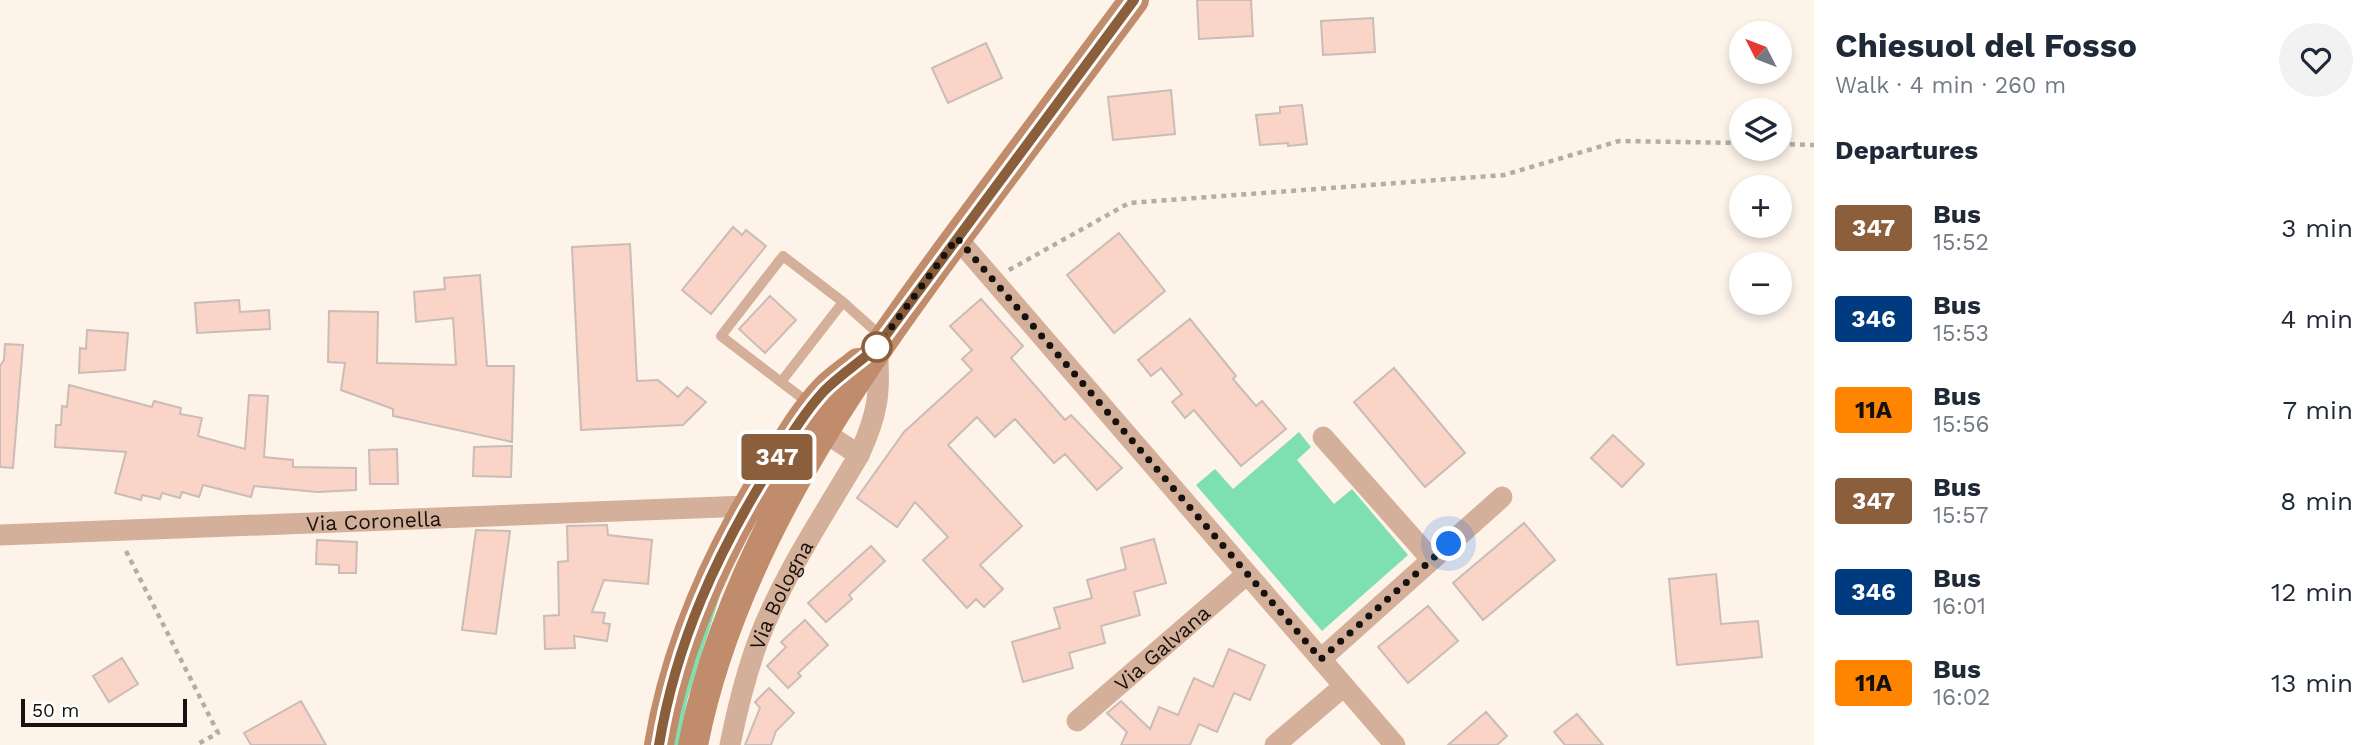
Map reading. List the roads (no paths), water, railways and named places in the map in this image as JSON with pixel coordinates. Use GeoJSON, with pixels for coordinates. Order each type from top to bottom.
{"type":"FeatureCollection","features":[{"type":"Feature","properties":{"kind":"main road","name":"Via Bologna"},"geometry":{"type":"LineString","coordinates":[[693,745],[705,691],[726,627],[775,520],[825,390],[881,343],[1135,0]]}},
{"type":"Feature","properties":{"kind":"main road","name":"Via Bologna"},"geometry":{"type":"LineString","coordinates":[[659,745],[668,696],[690,625],[716,564],[747,506],[813,419]]}},
{"type":"Feature","properties":{"kind":"main road","name":"Via Bologna"},"geometry":{"type":"LineString","coordinates":[[747,506],[775,520]]}},
{"type":"Feature","properties":{"kind":"street"},"geometry":{"type":"LineString","coordinates":[[957,238],[1395,745]]}},
{"type":"Feature","properties":{"kind":"street","name":"Via Bologna"},"geometry":{"type":"LineString","coordinates":[[730,745],[737,708],[770,615],[803,550],[859,455],[875,416],[879,398],[881,343]]}},
{"type":"Feature","properties":{"kind":"street"},"geometry":{"type":"LineString","coordinates":[[813,419],[859,455]]}},
{"type":"Feature","properties":{"kind":"street"},"geometry":{"type":"LineString","coordinates":[[1323,437],[1432,560]]}},
{"type":"Feature","properties":{"kind":"street"},"geometry":{"type":"LineString","coordinates":[[1321,659],[1502,497]]}},
{"type":"Feature","properties":{"kind":"street","name":"Via Coronella"},"geometry":{"type":"LineString","coordinates":[[0,535],[747,506]]}},
{"type":"Feature","properties":{"kind":"street","name":"Via Galvana"},"geometry":{"type":"LineString","coordinates":[[1077,721],[1247,573]]}},
{"type":"Feature","properties":{"kind":"street"},"geometry":{"type":"LineString","coordinates":[[1275,745],[1344,686]]}},
{"type":"Feature","properties":{"kind":"lane"},"geometry":{"type":"LineString","coordinates":[[813,419],[781,383],[721,336],[783,256],[843,302],[881,343]]}},
{"type":"Feature","properties":{"kind":"lane"},"geometry":{"type":"LineString","coordinates":[[781,383],[843,302]]}}]}
